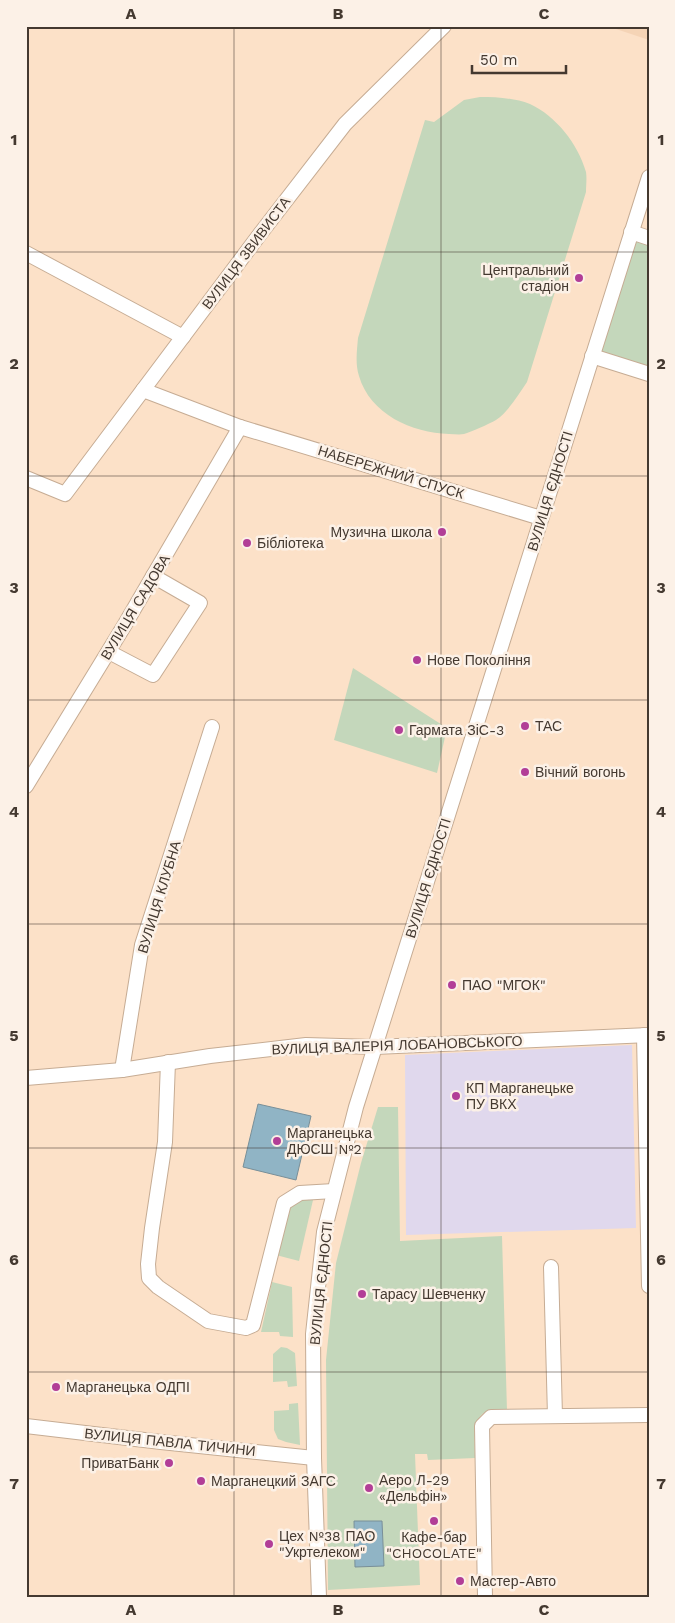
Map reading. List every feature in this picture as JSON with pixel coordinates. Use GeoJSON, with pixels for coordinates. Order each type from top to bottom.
{"type":"FeatureCollection","features":[{"type":"Feature","properties":{"kind":"street","name":"ВУЛИЦЯ ЗВИВИСТА"},"geometry":{"type":"LineString","coordinates":[[26,478],[65,494],[345,124],[444,26]]}},
{"type":"Feature","properties":{"kind":"street","name":"ВУЛИЦЯ ЄДНОСТІ"},"geometry":{"type":"LineString","coordinates":[[319,1597],[314,1458],[313,1334],[324,1232],[356,1107],[649,177]]}},
{"type":"Feature","properties":{"kind":"street"},"geometry":{"type":"LineString","coordinates":[[631,232],[649,238]]}},
{"type":"Feature","properties":{"kind":"street"},"geometry":{"type":"LineString","coordinates":[[26,253],[182,337]]}},
{"type":"Feature","properties":{"kind":"street"},"geometry":{"type":"LineString","coordinates":[[592,356],[649,374]]}},
{"type":"Feature","properties":{"kind":"street","name":"НАБЕРЕЖНИЙ СПУСК"},"geometry":{"type":"LineString","coordinates":[[143,390],[240,426],[541,518]]}},
{"type":"Feature","properties":{"kind":"street","name":"ВУЛИЦЯ САДОВА"},"geometry":{"type":"LineString","coordinates":[[26,786],[108,652],[240,426]]}},
{"type":"Feature","properties":{"kind":"street"},"geometry":{"type":"LineString","coordinates":[[108,652],[153,675],[200,604],[153,576]]}},
{"type":"Feature","properties":{"kind":"street","name":"ВУЛИЦЯ КЛУБНА"},"geometry":{"type":"LineString","coordinates":[[122,1070],[142,945],[212,727]]}},
{"type":"Feature","properties":{"kind":"street"},"geometry":{"type":"LineString","coordinates":[[646,1035],[649,1286]]}},
{"type":"Feature","properties":{"kind":"street","name":"ВУЛИЦЯ ВАЛЕРІЯ ЛОБАНОВСЬКОГО"},"geometry":{"type":"LineString","coordinates":[[26,1078],[122,1070],[210,1056],[306,1045],[375,1047],[646,1035]]}},
{"type":"Feature","properties":{"kind":"street"},"geometry":{"type":"LineString","coordinates":[[168,1062],[165,1142],[148,1264],[149,1278],[158,1288],[208,1321],[246,1328],[254,1326],[284,1203],[300,1193],[334,1191]]}},
{"type":"Feature","properties":{"kind":"street"},"geometry":{"type":"LineString","coordinates":[[552,1267],[556,1416]]}},
{"type":"Feature","properties":{"kind":"street"},"geometry":{"type":"LineString","coordinates":[[485,1597],[482,1426],[491,1417],[649,1415]]}},
{"type":"Feature","properties":{"kind":"street","name":"ВУЛИЦЯ ПАВЛА ТИЧИНИ"},"geometry":{"type":"LineString","coordinates":[[26,1426],[314,1458]]}},
{"type":"Feature","properties":{"kind":"shaded area"},"geometry":{"type":"Polygon","coordinates":[[[607,26],[649,26],[649,40],[607,26]]]}},
{"type":"Feature","properties":{"kind":"shaded area"},"geometry":{"type":"Polygon","coordinates":[[[632,1045],[636,1228],[406,1235],[405,1055],[632,1045]]]}},
{"type":"Feature","properties":{"kind":"green space"},"geometry":{"type":"Polygon","coordinates":[[[480,97],[505,98],[530,104],[540,109],[557,123],[578,151],[586,172],[586,192],[527,382],[509,407],[496,420],[464,434],[435,433],[421,430],[394,419],[372,401],[359,376],[357,367],[358,338],[425,120],[434,122],[464,100],[480,97]]]}},
{"type":"Feature","properties":{"kind":"green space"},"geometry":{"type":"Polygon","coordinates":[[[636,240],[649,244],[649,366],[599,351],[636,240]]]}},
{"type":"Feature","properties":{"kind":"green space"},"geometry":{"type":"Polygon","coordinates":[[[353,668],[447,728],[437,773],[334,740],[353,668]]]}},
{"type":"Feature","properties":{"kind":"green space"},"geometry":{"type":"Polygon","coordinates":[[[378,1107],[398,1107],[400,1241],[502,1236],[507,1411],[488,1411],[478,1420],[475,1432],[475,1458],[428,1460],[427,1454],[415,1454],[420,1585],[328,1590],[326,1360],[336,1263],[361,1163],[378,1107]]]}},
{"type":"Feature","properties":{"kind":"green space"},"geometry":{"type":"Polygon","coordinates":[[[299,1198],[313,1200],[299,1261],[276,1255],[289,1204],[299,1198]]]}},
{"type":"Feature","properties":{"kind":"green space"},"geometry":{"type":"Polygon","coordinates":[[[272,1282],[292,1287],[293,1337],[280,1336],[279,1332],[261,1332],[272,1282]]]}},
{"type":"Feature","properties":{"kind":"green space"},"geometry":{"type":"Polygon","coordinates":[[[281,1347],[295,1353],[297,1386],[288,1387],[287,1381],[273,1382],[273,1354],[281,1347]]]}},
{"type":"Feature","properties":{"kind":"green space"},"geometry":{"type":"Polygon","coordinates":[[[298,1403],[300,1445],[278,1439],[274,1430],[274,1411],[289,1410],[289,1404],[298,1403]]]}},
{"type":"Feature","properties":{"kind":"water","name":"Марганецька ДЮСШ №2"},"geometry":{"type":"Polygon","coordinates":[[[258,1104],[311,1116],[296,1180],[243,1167],[258,1104]]]}},
{"type":"Feature","properties":{"kind":"water"},"geometry":{"type":"Polygon","coordinates":[[[354,1521],[382,1521],[384,1566],[355,1567],[354,1521]]]}},
{"type":"Feature","properties":{"kind":"place","name":"Центральний стадіон"},"geometry":{"type":"Point","coordinates":[579,278]}},
{"type":"Feature","properties":{"kind":"place","name":"Музична школа"},"geometry":{"type":"Point","coordinates":[442,532]}},
{"type":"Feature","properties":{"kind":"place","name":"Бібліотека"},"geometry":{"type":"Point","coordinates":[247,543]}},
{"type":"Feature","properties":{"kind":"place","name":"Нове Покоління"},"geometry":{"type":"Point","coordinates":[417,660]}},
{"type":"Feature","properties":{"kind":"place","name":"ТАС"},"geometry":{"type":"Point","coordinates":[525,726]}},
{"type":"Feature","properties":{"kind":"place","name":"Гармата ЗіС-3"},"geometry":{"type":"Point","coordinates":[399,730]}},
{"type":"Feature","properties":{"kind":"place","name":"Вічний вогонь"},"geometry":{"type":"Point","coordinates":[525,772]}},
{"type":"Feature","properties":{"kind":"place","name":"ПАО \"МГОК\""},"geometry":{"type":"Point","coordinates":[452,985]}},
{"type":"Feature","properties":{"kind":"place","name":"КП Марганецьке ПУ ВКХ"},"geometry":{"type":"Point","coordinates":[456,1096]}},
{"type":"Feature","properties":{"kind":"place","name":"Марганецька ДЮСШ №2"},"geometry":{"type":"Point","coordinates":[277,1141]}},
{"type":"Feature","properties":{"kind":"place","name":"Тарасу Шевченку"},"geometry":{"type":"Point","coordinates":[362,1294]}},
{"type":"Feature","properties":{"kind":"place","name":"Марганецька ОДПІ"},"geometry":{"type":"Point","coordinates":[56,1387]}},
{"type":"Feature","properties":{"kind":"place","name":"ПриватБанк"},"geometry":{"type":"Point","coordinates":[169,1463]}},
{"type":"Feature","properties":{"kind":"place","name":"Марганецкий ЗАГС"},"geometry":{"type":"Point","coordinates":[201,1481]}},
{"type":"Feature","properties":{"kind":"place","name":"Аеро Л-29 «Дельфін»"},"geometry":{"type":"Point","coordinates":[369,1488]}},
{"type":"Feature","properties":{"kind":"place","name":"Кафе-бар \"CHOCOLATE\""},"geometry":{"type":"Point","coordinates":[434,1521]}},
{"type":"Feature","properties":{"kind":"place","name":"Цех №38 ПАО \"Укртелеком\""},"geometry":{"type":"Point","coordinates":[269,1544]}},
{"type":"Feature","properties":{"kind":"place","name":"Мастер-Авто"},"geometry":{"type":"Point","coordinates":[460,1581]}}]}
